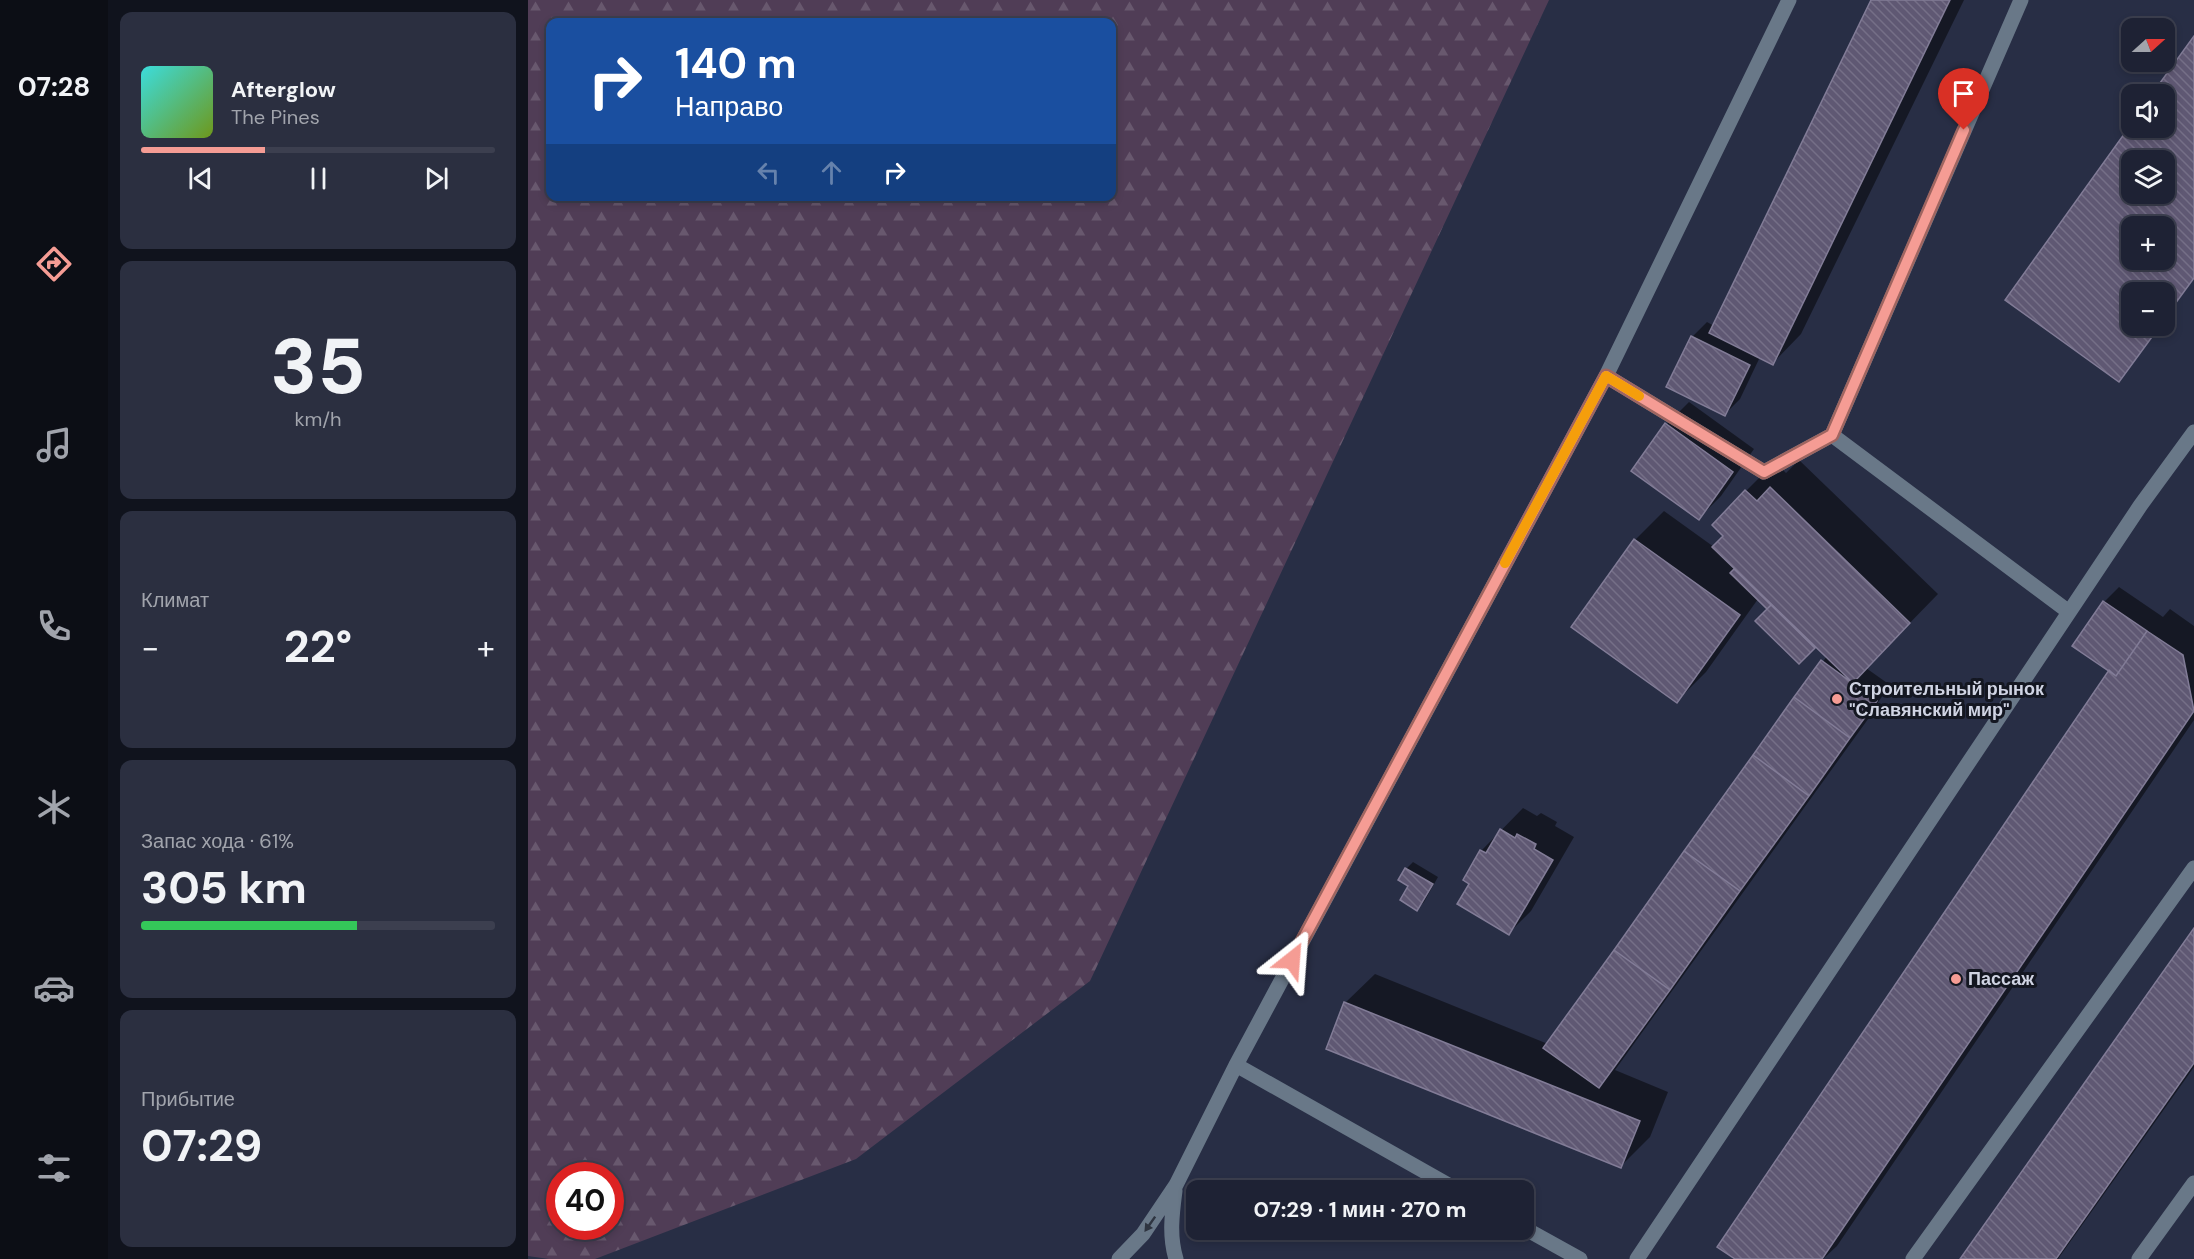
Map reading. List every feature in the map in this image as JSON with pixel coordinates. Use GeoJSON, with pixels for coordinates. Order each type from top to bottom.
{"type":"FeatureCollection","features":[{"type":"Feature","properties":{"kind":"street"},"geometry":{"type":"LineString","coordinates":[[1119,1259],[1143,1234],[1176,1185],[1236,1065],[1606,376],[1789,0]]}},
{"type":"Feature","properties":{"kind":"street"},"geometry":{"type":"LineString","coordinates":[[1606,376],[1764,472],[1832,435],[2021,0]]}},
{"type":"Feature","properties":{"kind":"street"},"geometry":{"type":"LineString","coordinates":[[1637,1259],[2140,506],[2194,432]]}},
{"type":"Feature","properties":{"kind":"street"},"geometry":{"type":"LineString","coordinates":[[1832,435],[2069,612]]}},
{"type":"Feature","properties":{"kind":"street"},"geometry":{"type":"LineString","coordinates":[[1913,1259],[2194,868]]}},
{"type":"Feature","properties":{"kind":"street"},"geometry":{"type":"LineString","coordinates":[[1236,1065],[1440,1180]]}},
{"type":"Feature","properties":{"kind":"street"},"geometry":{"type":"LineString","coordinates":[[2139,1259],[2194,1183]]}},
{"type":"Feature","properties":{"kind":"street"},"geometry":{"type":"LineString","coordinates":[[1176,1185],[1171,1220],[1172,1248],[1176,1259]]}},
{"type":"Feature","properties":{"kind":"street"},"geometry":{"type":"LineString","coordinates":[[1534,1234],[1580,1259]]}},
{"type":"Feature","properties":{"kind":"green space"},"geometry":{"type":"Polygon","coordinates":[[[528,0],[1549,0],[1090,981],[856,1159],[595,1259],[549,1259],[528,1256],[528,0]]]}},
{"type":"Feature","properties":{"kind":"building"},"geometry":{"type":"Polygon","coordinates":[[[1871,0],[1950,0],[1773,365],[1709,333],[1871,0]]]}},
{"type":"Feature","properties":{"kind":"building"},"geometry":{"type":"Polygon","coordinates":[[[2194,36],[2194,278],[2175,304],[2175,282],[2121,282],[2121,336],[2153,336],[2119,382],[2005,300],[2121,138],[2175,138],[2175,84],[2159,84],[2168,72],[2175,72],[2175,62],[2194,36]]]}},
{"type":"Feature","properties":{"kind":"building"},"geometry":{"type":"Polygon","coordinates":[[[1691,336],[1750,365],[1725,416],[1666,387],[1691,336]]]}},
{"type":"Feature","properties":{"kind":"building"},"geometry":{"type":"Polygon","coordinates":[[[1665,423],[1733,472],[1699,520],[1631,471],[1665,423]]]}},
{"type":"Feature","properties":{"kind":"building"},"geometry":{"type":"Polygon","coordinates":[[[1770,487],[1910,623],[1853,683],[1712,547],[1723,536],[1712,525],[1745,490],[1757,501],[1770,487]]]}},
{"type":"Feature","properties":{"kind":"building"},"geometry":{"type":"Polygon","coordinates":[[[1634,539],[1740,615],[1677,703],[1571,627],[1634,539]]]}},
{"type":"Feature","properties":{"kind":"building"},"geometry":{"type":"Polygon","coordinates":[[[1734,569],[1771,605],[1767,609],[1730,573],[1734,569]]]}},
{"type":"Feature","properties":{"kind":"building"},"geometry":{"type":"Polygon","coordinates":[[[2103,601],[2147,631],[2116,676],[2072,646],[2103,601]]]}},
{"type":"Feature","properties":{"kind":"building"},"geometry":{"type":"Polygon","coordinates":[[[1771,605],[1815,648],[1799,664],[1755,621],[1771,605]]]}},
{"type":"Feature","properties":{"kind":"building","name":"Пассаж"},"geometry":{"type":"Polygon","coordinates":[[[2147,631],[2183,655],[2194,711],[1822,1259],[1735,1259],[1717,1247],[2109,670],[2116,676],[2147,631]]]}},
{"type":"Feature","properties":{"kind":"building"},"geometry":{"type":"Polygon","coordinates":[[[1821,660],[1877,701],[1850,738],[1794,697],[1821,660]]]}},
{"type":"Feature","properties":{"kind":"building"},"geometry":{"type":"Polygon","coordinates":[[[1794,697],[1850,738],[1809,796],[1753,755],[1794,697]]]}},
{"type":"Feature","properties":{"kind":"building"},"geometry":{"type":"Polygon","coordinates":[[[1753,755],[1809,796],[1740,891],[1684,851],[1753,755]]]}},
{"type":"Feature","properties":{"kind":"building"},"geometry":{"type":"Polygon","coordinates":[[[1500,829],[1515,838],[1517,834],[1536,844],[1534,849],[1553,860],[1509,935],[1457,904],[1469,884],[1463,880],[1480,850],[1486,853],[1500,829]]]}},
{"type":"Feature","properties":{"kind":"building"},"geometry":{"type":"Polygon","coordinates":[[[1684,851],[1740,891],[1670,990],[1614,950],[1684,851]]]}},
{"type":"Feature","properties":{"kind":"building"},"geometry":{"type":"Polygon","coordinates":[[[1405,868],[1433,884],[1417,911],[1400,900],[1408,886],[1398,880],[1405,868]]]}},
{"type":"Feature","properties":{"kind":"building"},"geometry":{"type":"Polygon","coordinates":[[[2194,928],[2194,1063],[2056,1259],[1960,1259],[2194,928]]]}},
{"type":"Feature","properties":{"kind":"building"},"geometry":{"type":"Polygon","coordinates":[[[1614,950],[1670,990],[1599,1088],[1543,1048],[1614,950]]]}},
{"type":"Feature","properties":{"kind":"building"},"geometry":{"type":"Polygon","coordinates":[[[1344,1002],[1640,1121],[1621,1168],[1326,1049],[1344,1002]]]}},
{"type":"Feature","properties":{"kind":"slow traffic"},"geometry":{"type":"LineString","coordinates":[[1505,563],[1606,376],[1639,396]]}},
{"type":"Feature","properties":{"kind":"place","name":"Строительный рынок \"Славянский мир\""},"geometry":{"type":"Point","coordinates":[1837,699]}},
{"type":"Feature","properties":{"kind":"place","name":"Пассаж"},"geometry":{"type":"Point","coordinates":[1956,979]}},
{"type":"Feature","properties":{"kind":"route"},"geometry":{"type":"LineString","coordinates":[[1292,960],[1606,376],[1764,472],[1832,435],[1964,130]]}}]}
